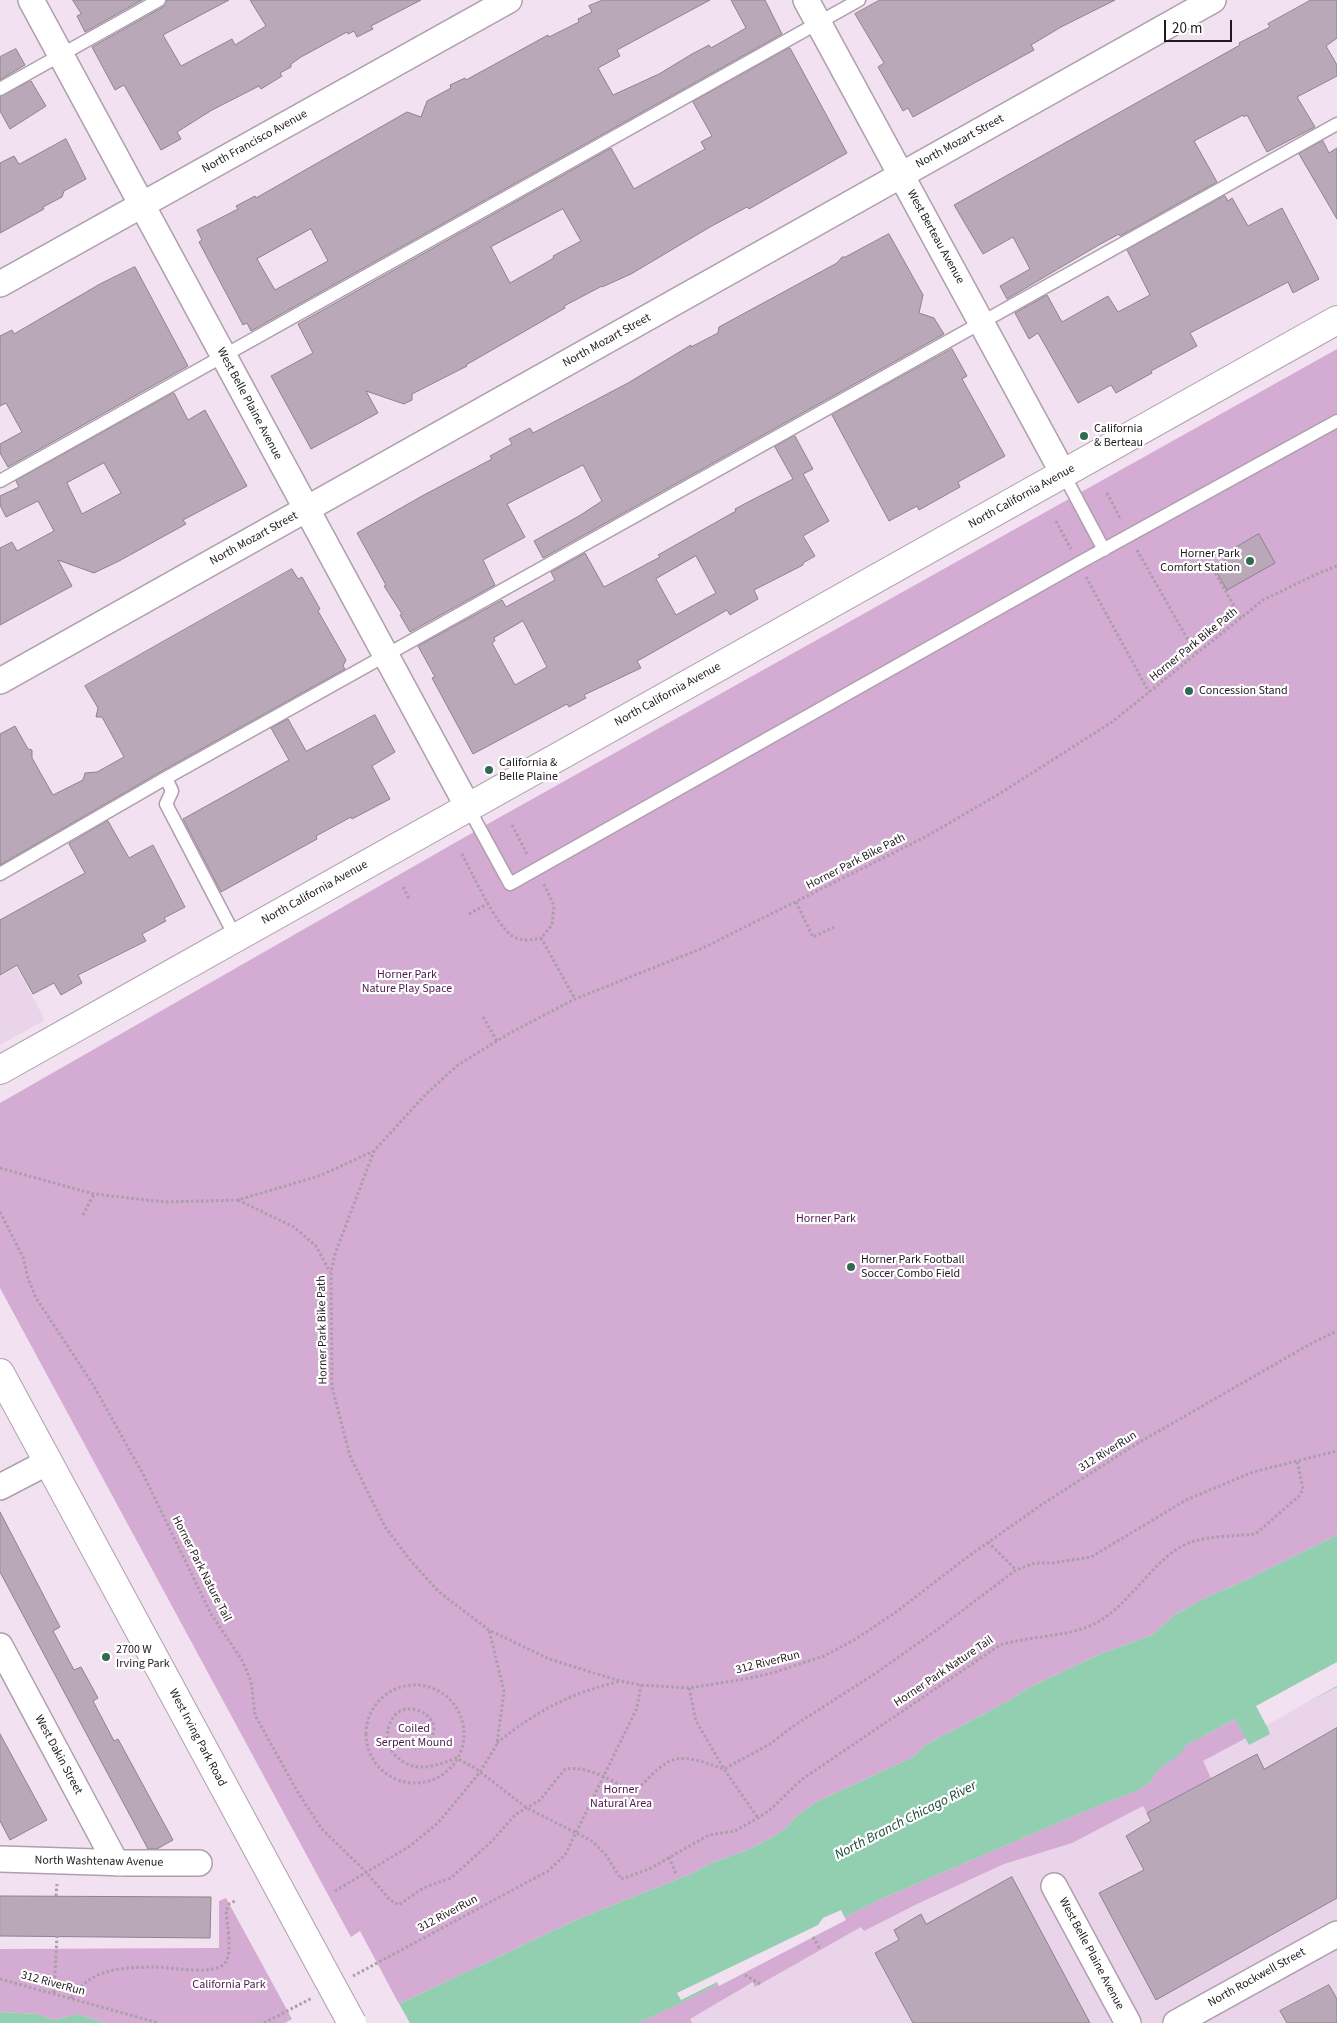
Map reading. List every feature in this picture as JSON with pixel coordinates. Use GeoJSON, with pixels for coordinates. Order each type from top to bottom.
{"type":"FeatureCollection","features":[{"type":"Feature","properties":{"kind":"street","name":"West Belle Plaine Avenue"},"geometry":{"type":"LineString","coordinates":[[31,0],[468,807]]}},
{"type":"Feature","properties":{"kind":"street","name":"North Francisco Avenue"},"geometry":{"type":"LineString","coordinates":[[0,284],[509,0]]}},
{"type":"Feature","properties":{"kind":"street","name":"West Berteau Avenue"},"geometry":{"type":"LineString","coordinates":[[806,0],[1063,473]]}},
{"type":"Feature","properties":{"kind":"street","name":"North Mozart Street"},"geometry":{"type":"LineString","coordinates":[[0,681],[1213,0]]}},
{"type":"Feature","properties":{"kind":"street","name":"North California Avenue"},"geometry":{"type":"LineString","coordinates":[[0,1070],[1337,320]]}},
{"type":"Feature","properties":{"kind":"street","name":"West Irving Park Road"},"geometry":{"type":"LineString","coordinates":[[0,1373],[352,2023]]}},
{"type":"Feature","properties":{"kind":"street"},"geometry":{"type":"LineString","coordinates":[[0,1487],[48,1462]]}},
{"type":"Feature","properties":{"kind":"street","name":"West Dakin Street"},"geometry":{"type":"LineString","coordinates":[[0,1646],[116,1863]]}},
{"type":"Feature","properties":{"kind":"street","name":"North Washtenaw Avenue"},"geometry":{"type":"LineString","coordinates":[[0,1859],[116,1863],[199,1863]]}},
{"type":"Feature","properties":{"kind":"street","name":"West Belle Plaine Avenue"},"geometry":{"type":"LineString","coordinates":[[1054,1886],[1128,2023]]}},
{"type":"Feature","properties":{"kind":"street","name":"North Rockwell Street"},"geometry":{"type":"LineString","coordinates":[[1176,2023],[1337,1934]]}},
{"type":"Feature","properties":{"kind":"lane"},"geometry":{"type":"LineString","coordinates":[[0,89],[159,0]]}},
{"type":"Feature","properties":{"kind":"lane"},"geometry":{"type":"LineString","coordinates":[[0,481],[859,0]]}},
{"type":"Feature","properties":{"kind":"lane"},"geometry":{"type":"LineString","coordinates":[[0,874],[385,655],[1337,124]]}},
{"type":"Feature","properties":{"kind":"lane"},"geometry":{"type":"LineString","coordinates":[[468,807],[510,884],[1337,421]]}},
{"type":"Feature","properties":{"kind":"lane"},"geometry":{"type":"LineString","coordinates":[[1063,473],[1104,550]]}},
{"type":"Feature","properties":{"kind":"lane"},"geometry":{"type":"LineString","coordinates":[[166,778],[172,791],[166,804],[236,938]]}},
{"type":"Feature","properties":{"kind":"path"},"geometry":{"type":"LineString","coordinates":[[1107,493],[1122,522]]}},
{"type":"Feature","properties":{"kind":"path"},"geometry":{"type":"LineString","coordinates":[[1056,521],[1076,557]]}},
{"type":"Feature","properties":{"kind":"path"},"geometry":{"type":"LineString","coordinates":[[1136,548],[1196,654]]}},
{"type":"Feature","properties":{"kind":"path"},"geometry":{"type":"LineString","coordinates":[[1226,560],[1215,566],[1214,570],[1241,618]]}},
{"type":"Feature","properties":{"kind":"path","name":"Horner Park Bike Path"},"geometry":{"type":"LineString","coordinates":[[641,1685],[620,1681],[549,1659],[489,1630],[439,1592],[411,1561],[385,1527],[350,1456],[332,1387],[331,1272],[335,1254],[374,1151],[426,1094],[458,1065],[497,1041],[575,999],[703,948],[926,836],[999,794],[1112,722],[1263,600],[1337,566]]}},
{"type":"Feature","properties":{"kind":"path"},"geometry":{"type":"LineString","coordinates":[[1086,577],[1149,692]]}},
{"type":"Feature","properties":{"kind":"path"},"geometry":{"type":"LineString","coordinates":[[512,825],[532,863]]}},
{"type":"Feature","properties":{"kind":"path"},"geometry":{"type":"LineString","coordinates":[[462,854],[500,924],[512,936],[527,941],[541,938],[552,925],[554,906],[542,881]]}},
{"type":"Feature","properties":{"kind":"path"},"geometry":{"type":"LineString","coordinates":[[403,887],[410,900]]}},
{"type":"Feature","properties":{"kind":"path"},"geometry":{"type":"LineString","coordinates":[[796,902],[813,937],[834,927]]}},
{"type":"Feature","properties":{"kind":"path"},"geometry":{"type":"LineString","coordinates":[[469,914],[489,903]]}},
{"type":"Feature","properties":{"kind":"path"},"geometry":{"type":"LineString","coordinates":[[541,938],[575,999]]}},
{"type":"Feature","properties":{"kind":"path"},"geometry":{"type":"LineString","coordinates":[[483,1017],[497,1041]]}},
{"type":"Feature","properties":{"kind":"path","name":"Horner Park Bike Path"},"geometry":{"type":"LineString","coordinates":[[0,1168],[94,1194],[166,1202],[238,1200],[319,1176],[374,1151]]}},
{"type":"Feature","properties":{"kind":"path"},"geometry":{"type":"LineString","coordinates":[[83,1215],[94,1194]]}},
{"type":"Feature","properties":{"kind":"path"},"geometry":{"type":"LineString","coordinates":[[238,1200],[294,1227],[316,1246],[331,1272]]}},
{"type":"Feature","properties":{"kind":"path","name":"Horner Park Nature Tail"},"geometry":{"type":"LineString","coordinates":[[0,1212],[23,1257],[28,1278],[36,1298],[92,1383],[144,1476],[211,1614],[242,1660],[251,1681],[255,1715],[298,1791],[321,1828],[366,1872],[390,1900],[399,1905],[423,1888],[451,1878],[492,1841],[516,1814],[540,1800],[566,1769],[574,1768],[603,1776],[632,1791],[637,1790],[657,1769],[670,1760],[684,1758],[724,1769]]}},
{"type":"Feature","properties":{"kind":"path","name":"312 RiverRun"},"geometry":{"type":"LineString","coordinates":[[264,2023],[331,1985],[548,1871],[565,1855],[577,1833],[637,1708],[641,1685],[689,1688],[770,1674],[824,1656],[854,1640],[896,1612],[988,1542],[1044,1503],[1138,1443],[1312,1342],[1337,1331]]}},
{"type":"Feature","properties":{"kind":"path"},"geometry":{"type":"LineString","coordinates":[[724,1769],[770,1744],[792,1727],[876,1673],[1016,1570],[1035,1563],[1052,1563],[1091,1557],[1186,1500],[1253,1472],[1337,1450]]}},
{"type":"Feature","properties":{"kind":"path","name":"Horner Park Nature Tail"},"geometry":{"type":"LineString","coordinates":[[458,1760],[480,1772],[527,1808],[592,1841],[602,1850],[621,1879],[649,1869],[709,1835],[735,1831],[758,1818],[770,1810],[801,1780],[1000,1645],[1019,1639],[1071,1631],[1093,1625],[1118,1608],[1175,1551],[1194,1541],[1259,1532],[1299,1496],[1303,1489],[1297,1460]]}},
{"type":"Feature","properties":{"kind":"path"},"geometry":{"type":"LineString","coordinates":[[988,1542],[1016,1570]]}},
{"type":"Feature","properties":{"kind":"path"},"geometry":{"type":"LineString","coordinates":[[489,1630],[504,1691],[497,1744]]}},
{"type":"Feature","properties":{"kind":"path"},"geometry":{"type":"LineString","coordinates":[[335,1891],[410,1846],[438,1823],[480,1772],[497,1744],[513,1730],[551,1707],[572,1697],[620,1681]]}},
{"type":"Feature","properties":{"kind":"path"},"geometry":{"type":"LineString","coordinates":[[408,1685],[424,1686],[439,1691],[452,1700],[460,1714],[465,1729],[464,1745],[458,1760],[447,1773],[433,1781],[416,1784],[400,1782],[385,1773],[374,1761],[370,1753],[367,1745],[366,1728],[371,1712],[380,1699],[393,1690],[408,1685]]}},
{"type":"Feature","properties":{"kind":"path"},"geometry":{"type":"LineString","coordinates":[[689,1688],[696,1721],[724,1769],[758,1818]]}},
{"type":"Feature","properties":{"kind":"path"},"geometry":{"type":"LineString","coordinates":[[413,1736],[409,1741],[410,1744],[413,1748],[420,1748],[432,1737],[434,1728],[431,1720],[424,1712],[414,1708],[403,1710],[394,1718],[388,1729],[387,1743],[392,1751],[399,1759],[411,1766],[424,1768],[437,1766],[456,1758],[458,1760]]}},
{"type":"Feature","properties":{"kind":"path"},"geometry":{"type":"LineString","coordinates":[[669,1857],[676,1874]]}},
{"type":"Feature","properties":{"kind":"path"},"geometry":{"type":"LineString","coordinates":[[71,1998],[95,1976],[115,1971],[153,1967],[209,1970],[220,1967],[226,1963],[229,1955],[226,1910],[229,1904],[235,1901]]}},
{"type":"Feature","properties":{"kind":"path"},"geometry":{"type":"LineString","coordinates":[[54,1993],[57,1936]]}},
{"type":"Feature","properties":{"kind":"path"},"geometry":{"type":"LineString","coordinates":[[814,1937],[820,1949]]}},
{"type":"Feature","properties":{"kind":"path"},"geometry":{"type":"LineString","coordinates":[[745,1974],[760,1984]]}},
{"type":"Feature","properties":{"kind":"path","name":"312 RiverRun"},"geometry":{"type":"LineString","coordinates":[[0,1979],[158,2023]]}},
{"type":"Feature","properties":{"kind":"shaded area"},"geometry":{"type":"Polygon","coordinates":[[[0,936],[45,1020],[0,1045],[0,936]]]}},
{"type":"Feature","properties":{"kind":"shaded area"},"geometry":{"type":"Polygon","coordinates":[[[1337,1687],[1337,2023],[638,2023],[1235,1719],[1250,1745],[1266,1725],[1337,1687]]]}},
{"type":"Feature","properties":{"kind":"green space","name":"Horner Park"},"geometry":{"type":"Polygon","coordinates":[[[1337,349],[1337,1535],[1207,1597],[1174,1615],[1152,1635],[1100,1654],[1032,1686],[1008,1701],[927,1744],[913,1757],[816,1802],[795,1817],[787,1827],[771,1838],[745,1851],[711,1863],[693,1873],[578,1919],[399,2004],[360,1931],[351,1937],[0,1288],[0,1103],[493,821],[1337,349]]]}},
{"type":"Feature","properties":{"kind":"green space"},"geometry":{"type":"Polygon","coordinates":[[[1235,1719],[1246,1738],[1203,1761],[1211,1778],[1147,1813],[1143,1806],[1072,1843],[1004,1864],[864,1931],[861,1927],[755,1987],[753,1982],[690,2019],[692,2023],[638,2023],[681,2003],[874,1902],[1136,1791],[1149,1783],[1158,1770],[1180,1753],[1186,1745],[1235,1719]]]}},
{"type":"Feature","properties":{"kind":"green space","name":"California Park"},"geometry":{"type":"Polygon","coordinates":[[[226,1898],[292,2019],[285,2023],[105,2023],[78,2014],[54,2020],[37,2014],[0,2012],[0,1949],[219,1948],[219,1901],[226,1898]]]}},
{"type":"Feature","properties":{"kind":"water","name":"North Branch Chicago River"},"geometry":{"type":"Polygon","coordinates":[[[1337,1535],[1337,1687],[1266,1724],[1270,1734],[1249,1745],[1235,1719],[1186,1745],[1181,1753],[1158,1770],[1149,1783],[1136,1791],[874,1902],[681,2003],[638,2023],[376,2023],[402,2009],[399,2004],[578,1919],[693,1873],[711,1863],[745,1851],[771,1838],[816,1802],[913,1757],[927,1744],[1008,1701],[1032,1686],[1100,1654],[1152,1635],[1174,1615],[1207,1597],[1337,1535]]]}},
{"type":"Feature","properties":{"kind":"water"},"geometry":{"type":"Polygon","coordinates":[[[0,2012],[37,2014],[54,2020],[78,2014],[105,2023],[0,2023],[0,2012]]]}},
{"type":"Feature","properties":{"kind":"pier"},"geometry":{"type":"Polygon","coordinates":[[[1337,1662],[1337,1686],[1266,1725],[1256,1706],[1337,1662]]]}},
{"type":"Feature","properties":{"kind":"pier"},"geometry":{"type":"Polygon","coordinates":[[[841,1910],[846,1920],[719,1986],[717,1982],[681,2000],[677,1993],[818,1925],[823,1918],[841,1910]]]}},
{"type":"Feature","properties":{"kind":"pier"},"geometry":{"type":"Polygon","coordinates":[[[398,2002],[410,2023],[373,2023],[399,2008],[398,2002]]]}},
{"type":"Feature","properties":{"kind":"building"},"geometry":{"type":"Polygon","coordinates":[[[73,0],[142,0],[85,32],[77,16],[81,14],[73,0]]]}},
{"type":"Feature","properties":{"kind":"building"},"geometry":{"type":"Polygon","coordinates":[[[167,0],[229,0],[163,35],[181,66],[232,39],[235,45],[266,26],[250,0],[421,0],[371,26],[373,29],[357,37],[354,31],[348,34],[347,32],[301,57],[291,64],[291,67],[280,73],[282,76],[261,89],[259,86],[212,110],[177,132],[181,139],[161,150],[124,85],[115,90],[92,47],[163,7],[167,0]]]}},
{"type":"Feature","properties":{"kind":"building"},"geometry":{"type":"Polygon","coordinates":[[[603,0],[710,0],[617,50],[620,56],[598,68],[613,95],[659,74],[709,45],[711,48],[746,28],[731,0],[765,0],[782,34],[251,331],[247,323],[243,325],[199,242],[202,240],[197,230],[238,209],[236,206],[255,196],[256,198],[407,112],[421,117],[427,101],[451,88],[450,85],[465,78],[466,80],[548,35],[549,37],[579,22],[578,19],[592,12],[589,6],[603,0]],[[311,229],[257,259],[275,290],[328,261],[311,229]]]}},
{"type":"Feature","properties":{"kind":"building"},"geometry":{"type":"Polygon","coordinates":[[[880,0],[1115,0],[1061,27],[1031,45],[1034,50],[913,117],[908,108],[903,111],[878,67],[884,63],[855,14],[880,0]]]}},
{"type":"Feature","properties":{"kind":"building"},"geometry":{"type":"Polygon","coordinates":[[[1311,0],[1337,0],[1337,38],[1326,46],[1337,65],[1337,76],[1297,97],[1315,127],[1267,152],[1247,115],[1244,117],[1243,115],[1194,141],[1217,182],[1120,236],[1119,234],[1097,246],[1007,299],[1000,286],[1030,269],[1013,237],[983,254],[954,205],[1240,45],[1239,43],[1270,27],[1268,24],[1311,0]]]}},
{"type":"Feature","properties":{"kind":"building"},"geometry":{"type":"Polygon","coordinates":[[[790,48],[847,153],[749,209],[747,207],[710,227],[631,274],[602,286],[564,306],[565,308],[467,366],[412,394],[412,400],[404,404],[366,391],[378,413],[311,449],[271,376],[313,353],[298,324],[611,148],[634,189],[705,149],[701,142],[712,136],[693,102],[790,48]],[[563,209],[491,247],[510,283],[581,241],[563,209]]]}},
{"type":"Feature","properties":{"kind":"building"},"geometry":{"type":"Polygon","coordinates":[[[16,49],[25,65],[0,80],[0,57],[16,49]]]}},
{"type":"Feature","properties":{"kind":"building"},"geometry":{"type":"Polygon","coordinates":[[[31,81],[46,106],[10,129],[0,111],[0,97],[31,81]]]}},
{"type":"Feature","properties":{"kind":"building"},"geometry":{"type":"Polygon","coordinates":[[[66,139],[86,179],[64,191],[62,197],[43,207],[44,209],[0,233],[0,163],[14,156],[19,164],[66,139]]]}},
{"type":"Feature","properties":{"kind":"building"},"geometry":{"type":"Polygon","coordinates":[[[1323,141],[1329,153],[1337,148],[1337,219],[1299,154],[1323,141]]]}},
{"type":"Feature","properties":{"kind":"building"},"geometry":{"type":"Polygon","coordinates":[[[1225,196],[1228,201],[1232,198],[1248,226],[1282,208],[1319,279],[1293,293],[1288,282],[1190,333],[1197,346],[1151,371],[1152,373],[1116,393],[1111,385],[1078,403],[1038,333],[1029,339],[1015,313],[1047,295],[1062,322],[1108,296],[1118,312],[1150,295],[1127,250],[1225,196]]]}},
{"type":"Feature","properties":{"kind":"building"},"geometry":{"type":"Polygon","coordinates":[[[889,234],[923,295],[919,313],[934,318],[944,334],[543,558],[534,541],[602,501],[583,465],[507,504],[525,537],[483,560],[495,585],[410,632],[357,533],[492,459],[490,456],[512,444],[509,439],[530,428],[533,433],[628,383],[691,345],[691,347],[718,333],[719,327],[837,263],[842,257],[889,234]]]}},
{"type":"Feature","properties":{"kind":"building"},"geometry":{"type":"Polygon","coordinates":[[[135,267],[188,366],[8,467],[0,453],[0,444],[22,432],[6,403],[0,406],[0,336],[12,330],[14,334],[100,284],[135,267]]]}},
{"type":"Feature","properties":{"kind":"building"},"geometry":{"type":"Polygon","coordinates":[[[952,349],[967,376],[962,379],[1005,456],[958,482],[960,487],[919,510],[917,506],[889,521],[832,415],[952,349]]]}},
{"type":"Feature","properties":{"kind":"building"},"geometry":{"type":"Polygon","coordinates":[[[174,393],[188,420],[205,410],[247,486],[183,520],[186,524],[94,573],[58,560],[72,586],[0,625],[0,548],[12,542],[17,551],[54,531],[38,501],[6,517],[0,505],[0,496],[19,487],[16,481],[174,393]],[[104,463],[67,483],[82,514],[121,493],[104,463]]]}},
{"type":"Feature","properties":{"kind":"building"},"geometry":{"type":"Polygon","coordinates":[[[795,436],[813,469],[803,474],[829,521],[803,536],[815,556],[803,563],[803,565],[754,590],[758,599],[730,615],[727,610],[637,661],[641,668],[584,695],[586,698],[569,707],[567,704],[473,754],[432,678],[435,677],[418,646],[502,600],[506,607],[555,580],[551,572],[585,553],[604,587],[660,557],[658,555],[736,511],[735,509],[793,479],[775,447],[795,436]],[[696,556],[656,579],[676,615],[716,593],[696,556]],[[523,621],[494,638],[495,641],[492,643],[515,685],[547,667],[523,621]]]}},
{"type":"Feature","properties":{"kind":"building","name":"Horner Park Comfort Station"},"geometry":{"type":"Polygon","coordinates":[[[1259,534],[1275,563],[1227,590],[1217,573],[1229,567],[1223,555],[1259,534]]]}},
{"type":"Feature","properties":{"kind":"building"},"geometry":{"type":"Polygon","coordinates":[[[292,569],[298,579],[302,577],[320,609],[318,611],[346,660],[343,666],[345,669],[162,771],[0,865],[0,734],[15,726],[28,749],[32,750],[32,758],[53,795],[83,780],[85,773],[97,772],[124,757],[102,717],[96,717],[98,708],[85,686],[292,569]]]}},
{"type":"Feature","properties":{"kind":"building"},"geometry":{"type":"Polygon","coordinates":[[[375,715],[395,752],[372,766],[390,799],[316,836],[317,839],[221,892],[183,819],[289,760],[271,728],[288,719],[306,751],[375,715]]]}},
{"type":"Feature","properties":{"kind":"building"},"geometry":{"type":"Polygon","coordinates":[[[108,821],[129,858],[153,845],[185,907],[164,918],[166,921],[142,934],[146,941],[78,975],[82,983],[61,995],[54,983],[33,994],[17,965],[0,975],[0,920],[85,873],[69,844],[108,821]]]}},
{"type":"Feature","properties":{"kind":"building"},"geometry":{"type":"Polygon","coordinates":[[[0,1512],[60,1627],[53,1631],[74,1670],[81,1667],[98,1698],[93,1701],[114,1741],[118,1739],[173,1840],[157,1849],[148,1849],[0,1572],[0,1512]]]}},
{"type":"Feature","properties":{"kind":"building"},"geometry":{"type":"Polygon","coordinates":[[[1337,1728],[1337,1898],[1156,2000],[1099,1893],[1144,1870],[1126,1836],[1151,1821],[1147,1813],[1257,1754],[1264,1769],[1337,1728]]]}},
{"type":"Feature","properties":{"kind":"building"},"geometry":{"type":"Polygon","coordinates":[[[0,1734],[47,1820],[10,1840],[0,1821],[0,1734]]]}},
{"type":"Feature","properties":{"kind":"building"},"geometry":{"type":"Polygon","coordinates":[[[1012,1877],[1090,2023],[913,2023],[875,1953],[899,1940],[894,1930],[921,1914],[926,1924],[1012,1877]]]}},
{"type":"Feature","properties":{"kind":"building"},"geometry":{"type":"Polygon","coordinates":[[[0,1896],[211,1897],[210,1938],[0,1936],[0,1896]]]}},
{"type":"Feature","properties":{"kind":"building"},"geometry":{"type":"Polygon","coordinates":[[[1329,1985],[1337,1999],[1337,2023],[1287,2023],[1280,2011],[1329,1985]]]}},
{"type":"Feature","properties":{"kind":"place","name":"California & Berteau"},"geometry":{"type":"Point","coordinates":[1084,436]}},
{"type":"Feature","properties":{"kind":"place","name":"Horner Park Comfort Station"},"geometry":{"type":"Point","coordinates":[1250,561]}},
{"type":"Feature","properties":{"kind":"place","name":"Concession Stand"},"geometry":{"type":"Point","coordinates":[1189,691]}},
{"type":"Feature","properties":{"kind":"place","name":"California & Belle Plaine"},"geometry":{"type":"Point","coordinates":[489,770]}},
{"type":"Feature","properties":{"kind":"place","name":"Horner Park Football Soccer Combo Field"},"geometry":{"type":"Point","coordinates":[851,1267]}},
{"type":"Feature","properties":{"kind":"place","name":"2700 W Irving Park"},"geometry":{"type":"Point","coordinates":[106,1657]}},
{"type":"Feature","properties":{"kind":"park label","name":"Horner Park Nature Play Space"},"geometry":{"type":"Point","coordinates":[407,982]}},
{"type":"Feature","properties":{"kind":"park label","name":"Coiled Serpent Mound"},"geometry":{"type":"Point","coordinates":[414,1736]}},
{"type":"Feature","properties":{"kind":"park label","name":"Horner Natural Area"},"geometry":{"type":"Point","coordinates":[621,1797]}}]}
